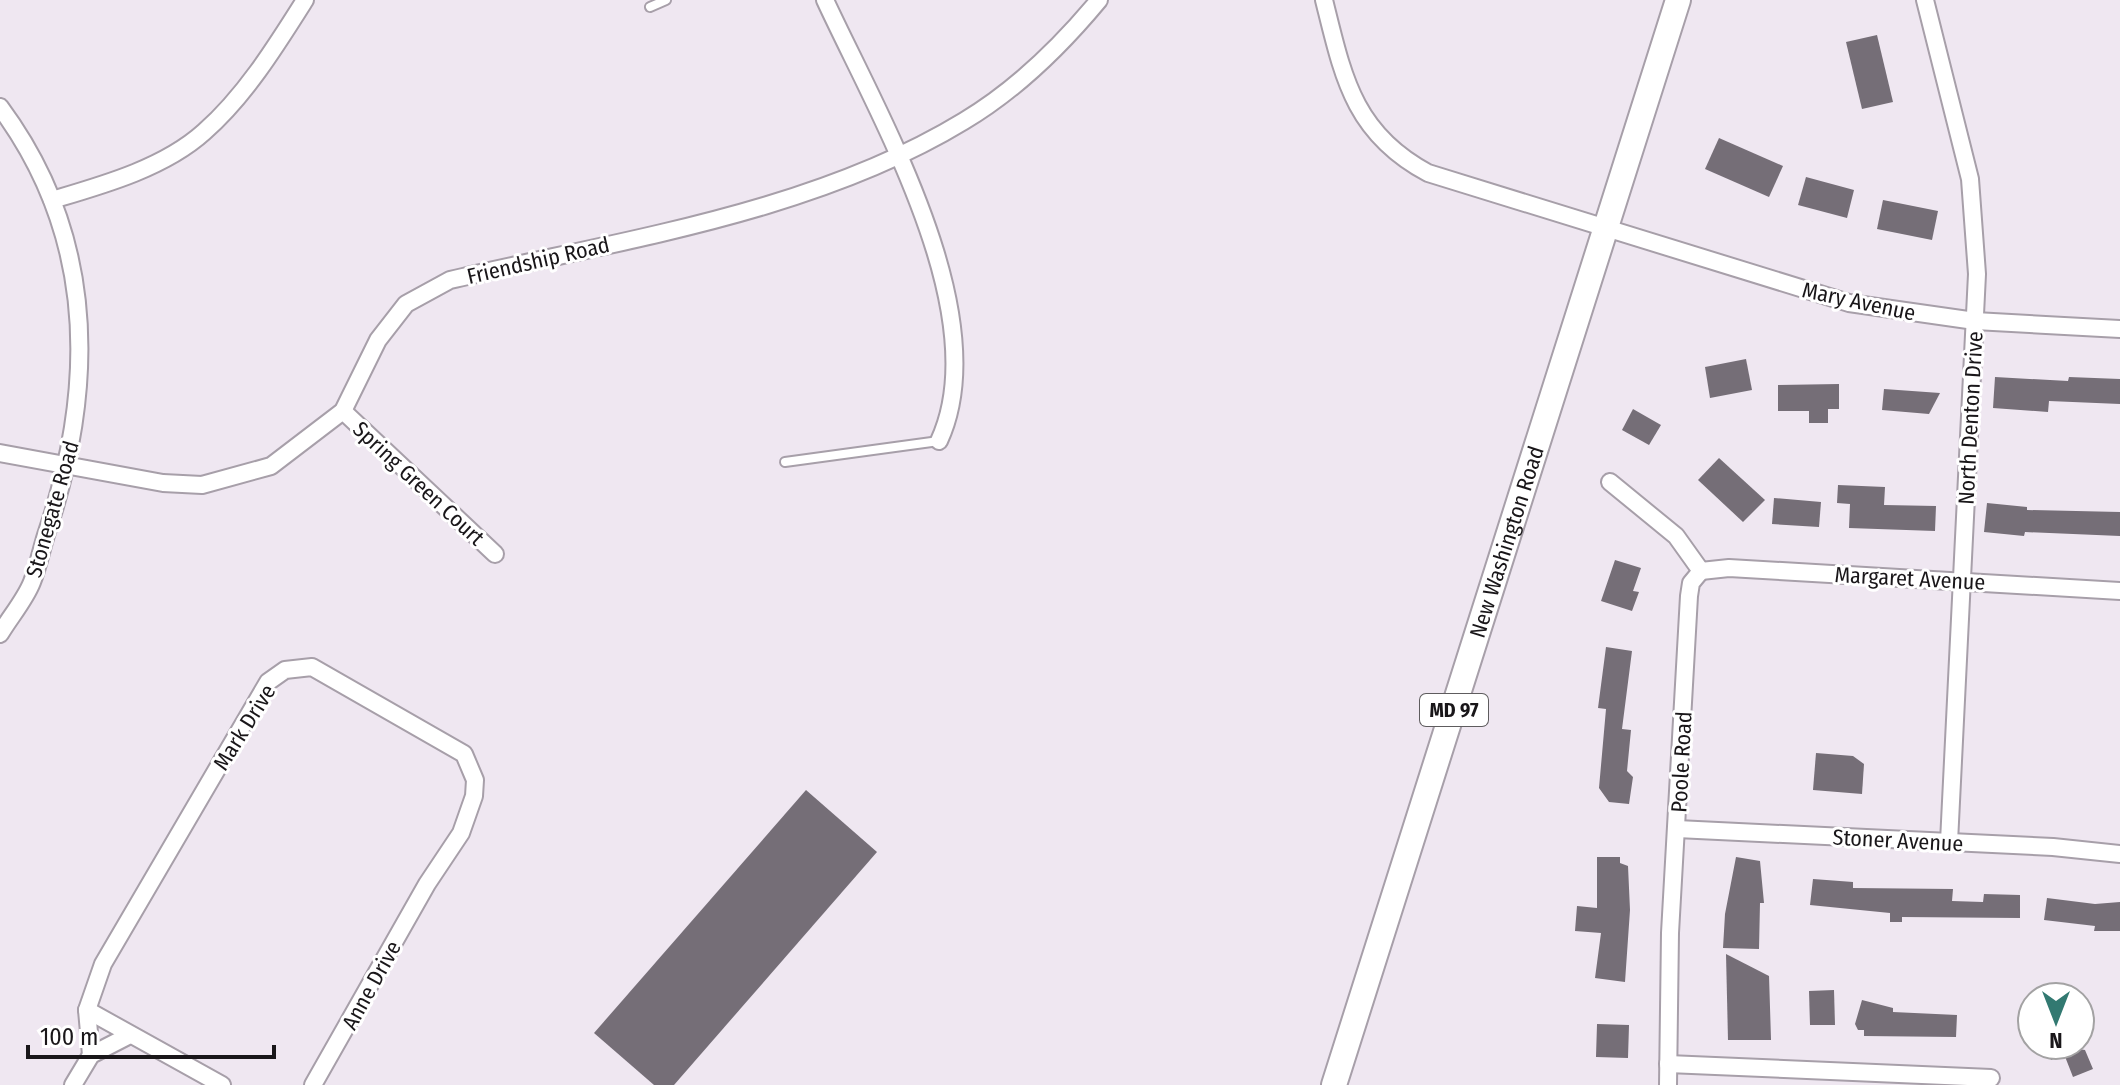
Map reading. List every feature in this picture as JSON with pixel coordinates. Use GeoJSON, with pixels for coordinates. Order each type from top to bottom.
{"type":"FeatureCollection","features":[{"type":"Feature","properties":{"kind":"main road","name":"New Washington Road"},"geometry":{"type":"LineString","coordinates":[[1334,1085],[1678,0]]}},
{"type":"Feature","properties":{"kind":"street"},"geometry":{"type":"LineString","coordinates":[[52,200],[140,169],[202,134],[234,102],[305,0]]}},
{"type":"Feature","properties":{"kind":"street"},"geometry":{"type":"LineString","coordinates":[[825,0],[898,157],[941,271],[953,325],[955,389],[950,419],[939,441]]}},
{"type":"Feature","properties":{"kind":"street","name":"Friendship Road"},"geometry":{"type":"LineString","coordinates":[[0,453],[163,483],[202,485],[271,466],[343,411],[378,340],[406,304],[424,292],[450,280],[780,200],[898,157],[964,121],[1002,95],[1062,42],[1099,0]]}},
{"type":"Feature","properties":{"kind":"street"},"geometry":{"type":"LineString","coordinates":[[1324,0],[1350,94],[1374,133],[1390,149],[1428,173],[1606,229]]}},
{"type":"Feature","properties":{"kind":"street","name":"North Denton Drive"},"geometry":{"type":"LineString","coordinates":[[1925,0],[1970,179],[1977,274],[1949,842]]}},
{"type":"Feature","properties":{"kind":"street","name":"Stonegate Road"},"geometry":{"type":"LineString","coordinates":[[0,107],[32,156],[52,200],[67,245],[78,312],[81,372],[69,465],[32,583],[0,634]]}},
{"type":"Feature","properties":{"kind":"street","name":"Mary Avenue"},"geometry":{"type":"LineString","coordinates":[[1606,229],[1849,303],[1975,321],[2120,329]]}},
{"type":"Feature","properties":{"kind":"street","name":"Spring Green Court"},"geometry":{"type":"LineString","coordinates":[[343,411],[495,554]]}},
{"type":"Feature","properties":{"kind":"street"},"geometry":{"type":"LineString","coordinates":[[1610,482],[1676,536],[1701,571]]}},
{"type":"Feature","properties":{"kind":"street","name":"Margaret Avenue"},"geometry":{"type":"LineString","coordinates":[[1701,571],[1729,568],[2120,591]]}},
{"type":"Feature","properties":{"kind":"street","name":"Poole Road"},"geometry":{"type":"LineString","coordinates":[[1668,1085],[1689,596],[1691,583],[1701,571]]}},
{"type":"Feature","properties":{"kind":"street","name":"Mark Drive"},"geometry":{"type":"LineString","coordinates":[[91,1055],[87,1010],[103,964],[268,682],[285,670],[312,667],[464,754],[475,780],[472,803],[461,833],[427,884]]}},
{"type":"Feature","properties":{"kind":"street","name":"Stoner Avenue"},"geometry":{"type":"LineString","coordinates":[[1677,829],[2120,854]]}},
{"type":"Feature","properties":{"kind":"street","name":"Anne Drive"},"geometry":{"type":"LineString","coordinates":[[313,1085],[427,884]]}},
{"type":"Feature","properties":{"kind":"street"},"geometry":{"type":"LineString","coordinates":[[87,1010],[128,1036],[222,1085]]}},
{"type":"Feature","properties":{"kind":"street"},"geometry":{"type":"LineString","coordinates":[[73,1085],[91,1055],[128,1036]]}},
{"type":"Feature","properties":{"kind":"street"},"geometry":{"type":"LineString","coordinates":[[1668,1064],[1991,1078]]}},
{"type":"Feature","properties":{"kind":"lane"},"geometry":{"type":"LineString","coordinates":[[650,7],[666,0]]}},
{"type":"Feature","properties":{"kind":"lane"},"geometry":{"type":"LineString","coordinates":[[785,462],[939,441]]}},
{"type":"Feature","properties":{"kind":"building"},"geometry":{"type":"Polygon","coordinates":[[[1877,35],[1893,102],[1862,109],[1846,42],[1877,35]]]}},
{"type":"Feature","properties":{"kind":"building"},"geometry":{"type":"Polygon","coordinates":[[[1719,138],[1783,166],[1769,197],[1705,169],[1719,138]]]}},
{"type":"Feature","properties":{"kind":"building"},"geometry":{"type":"Polygon","coordinates":[[[1806,177],[1854,190],[1847,218],[1798,205],[1806,177]]]}},
{"type":"Feature","properties":{"kind":"building"},"geometry":{"type":"Polygon","coordinates":[[[1883,200],[1938,211],[1932,240],[1877,229],[1883,200]]]}},
{"type":"Feature","properties":{"kind":"building"},"geometry":{"type":"Polygon","coordinates":[[[1746,359],[1752,390],[1710,398],[1705,367],[1746,359]]]}},
{"type":"Feature","properties":{"kind":"building"},"geometry":{"type":"Polygon","coordinates":[[[1995,377],[2068,381],[2069,377],[2120,379],[2120,404],[2049,401],[2048,412],[1993,408],[1995,377]]]}},
{"type":"Feature","properties":{"kind":"building"},"geometry":{"type":"Polygon","coordinates":[[[1839,384],[1839,409],[1828,409],[1828,423],[1809,423],[1809,411],[1778,411],[1778,385],[1839,384]]]}},
{"type":"Feature","properties":{"kind":"building"},"geometry":{"type":"Polygon","coordinates":[[[1884,389],[1940,393],[1929,414],[1882,410],[1884,389]]]}},
{"type":"Feature","properties":{"kind":"building"},"geometry":{"type":"Polygon","coordinates":[[[1633,409],[1661,425],[1649,445],[1622,430],[1633,409]]]}},
{"type":"Feature","properties":{"kind":"building"},"geometry":{"type":"Polygon","coordinates":[[[1719,458],[1765,500],[1743,522],[1698,480],[1719,458]]]}},
{"type":"Feature","properties":{"kind":"building"},"geometry":{"type":"Polygon","coordinates":[[[1838,485],[1885,487],[1884,505],[1936,506],[1935,531],[1849,528],[1850,504],[1837,503],[1838,485]]]}},
{"type":"Feature","properties":{"kind":"building"},"geometry":{"type":"Polygon","coordinates":[[[1774,498],[1821,502],[1819,527],[1772,524],[1774,498]]]}},
{"type":"Feature","properties":{"kind":"building"},"geometry":{"type":"Polygon","coordinates":[[[1987,503],[2027,507],[2027,510],[2120,512],[2120,536],[2025,532],[2024,536],[1984,532],[1987,503]]]}},
{"type":"Feature","properties":{"kind":"building"},"geometry":{"type":"Polygon","coordinates":[[[1615,560],[1641,568],[1633,591],[1639,592],[1632,611],[1601,601],[1615,560]]]}},
{"type":"Feature","properties":{"kind":"building"},"geometry":{"type":"Polygon","coordinates":[[[1606,647],[1632,651],[1622,729],[1631,730],[1627,771],[1633,777],[1629,804],[1609,802],[1599,788],[1606,709],[1598,708],[1606,647]]]}},
{"type":"Feature","properties":{"kind":"building"},"geometry":{"type":"Polygon","coordinates":[[[1816,753],[1853,756],[1864,764],[1862,794],[1813,790],[1816,753]]]}},
{"type":"Feature","properties":{"kind":"building"},"geometry":{"type":"Polygon","coordinates":[[[806,790],[877,852],[674,1085],[654,1085],[594,1033],[806,790]]]}},
{"type":"Feature","properties":{"kind":"building"},"geometry":{"type":"Polygon","coordinates":[[[1597,857],[1620,857],[1620,863],[1628,866],[1630,910],[1625,982],[1595,978],[1601,933],[1575,931],[1577,906],[1597,908],[1597,857]]]}},
{"type":"Feature","properties":{"kind":"building"},"geometry":{"type":"Polygon","coordinates":[[[1736,857],[1760,861],[1764,903],[1760,903],[1759,949],[1723,948],[1725,914],[1736,857]]]}},
{"type":"Feature","properties":{"kind":"building"},"geometry":{"type":"Polygon","coordinates":[[[1813,879],[1853,882],[1853,888],[1953,889],[1952,901],[1983,902],[1984,894],[2020,895],[2020,918],[1902,917],[1902,922],[1890,922],[1890,913],[1810,905],[1813,879]]]}},
{"type":"Feature","properties":{"kind":"building"},"geometry":{"type":"Polygon","coordinates":[[[2047,898],[2095,904],[2120,902],[2120,931],[2094,931],[2095,926],[2044,920],[2047,898]]]}},
{"type":"Feature","properties":{"kind":"building"},"geometry":{"type":"Polygon","coordinates":[[[1726,954],[1769,976],[1771,1040],[1728,1040],[1726,954]]]}},
{"type":"Feature","properties":{"kind":"building"},"geometry":{"type":"Polygon","coordinates":[[[1834,990],[1835,1025],[1810,1025],[1809,991],[1834,990]]]}},
{"type":"Feature","properties":{"kind":"building"},"geometry":{"type":"Polygon","coordinates":[[[1862,1000],[1893,1008],[1893,1012],[1957,1015],[1956,1037],[1864,1036],[1864,1030],[1858,1030],[1855,1024],[1862,1000]]]}},
{"type":"Feature","properties":{"kind":"building"},"geometry":{"type":"Polygon","coordinates":[[[1597,1024],[1629,1025],[1628,1058],[1596,1057],[1597,1024]]]}},
{"type":"Feature","properties":{"kind":"building"},"geometry":{"type":"Polygon","coordinates":[[[2067,1061],[2090,1061],[2093,1069],[2073,1077],[2067,1061]]]}}]}
